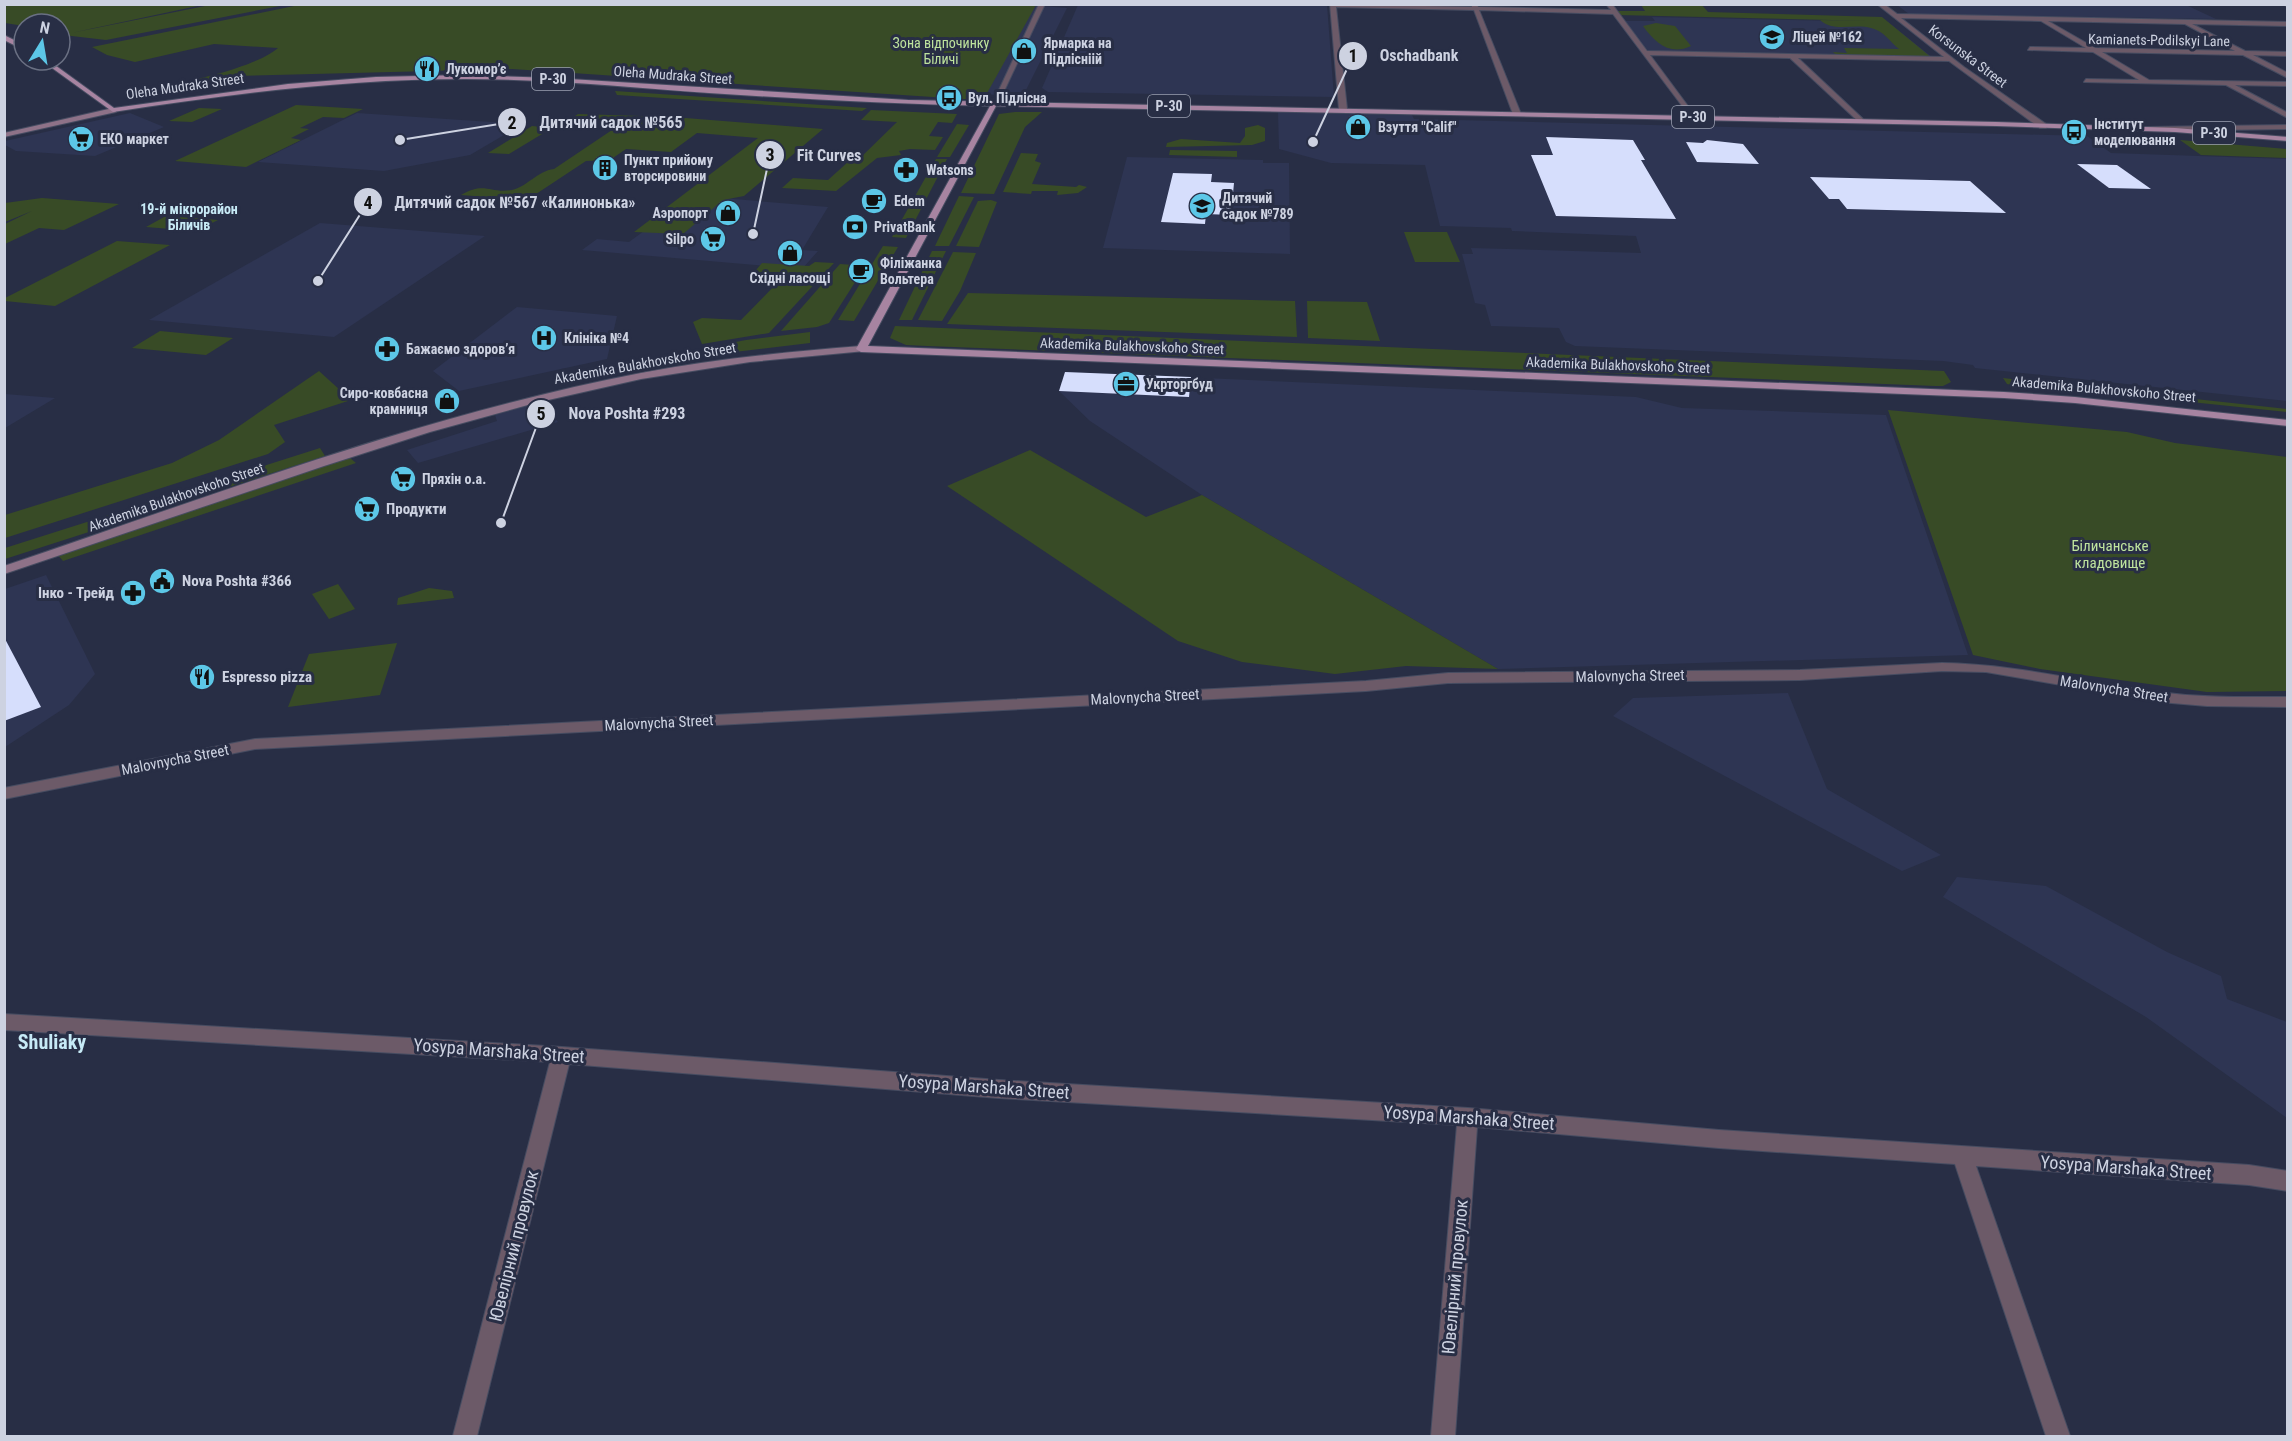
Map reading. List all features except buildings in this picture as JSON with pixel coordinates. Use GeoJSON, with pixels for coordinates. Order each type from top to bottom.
{"type":"FeatureCollection","features":[{"type":"Feature","properties":{"kind":"main road"},"geometry":{"type":"LineString","coordinates":[[61,72],[113,110]]}},
{"type":"Feature","properties":{"kind":"main road","name":"Oleha Mudraka Street"},"geometry":{"type":"LineString","coordinates":[[113,110],[270,88],[393,79],[463,77],[547,79],[799,97],[994,104],[1343,110]]}},
{"type":"Feature","properties":{"kind":"main road"},"geometry":{"type":"LineString","coordinates":[[861,350],[994,104]]}},
{"type":"Feature","properties":{"kind":"main road","name":"Р-30"},"geometry":{"type":"LineString","coordinates":[[1343,110],[2141,129],[2288,140]]}},
{"type":"Feature","properties":{"kind":"main road","name":"Akademika Bulakhovskoho Street"},"geometry":{"type":"LineString","coordinates":[[861,350],[2004,395],[2075,400],[2288,423]]}},
{"type":"Feature","properties":{"kind":"street"},"geometry":{"type":"LineString","coordinates":[[994,104],[1042,4]]}},
{"type":"Feature","properties":{"kind":"street"},"geometry":{"type":"LineString","coordinates":[[1609,4],[1692,117]]}},
{"type":"Feature","properties":{"kind":"street","name":"Korsunska Street"},"geometry":{"type":"LineString","coordinates":[[1880,4],[2043,126]]}},
{"type":"Feature","properties":{"kind":"street"},"geometry":{"type":"LineString","coordinates":[[1343,110],[1333,5],[1614,12]]}},
{"type":"Feature","properties":{"kind":"street"},"geometry":{"type":"LineString","coordinates":[[1475,7],[1518,114]]}},
{"type":"Feature","properties":{"kind":"street"},"geometry":{"type":"LineString","coordinates":[[1895,16],[2288,24]]}},
{"type":"Feature","properties":{"kind":"street"},"geometry":{"type":"LineString","coordinates":[[2042,19],[2148,82]]}},
{"type":"Feature","properties":{"kind":"street"},"geometry":{"type":"LineString","coordinates":[[2182,22],[2288,76]]}},
{"type":"Feature","properties":{"kind":"street","name":"Kamianets-Podilskyi Lane"},"geometry":{"type":"LineString","coordinates":[[2030,50],[2288,54]]}},
{"type":"Feature","properties":{"kind":"street"},"geometry":{"type":"LineString","coordinates":[[1644,53],[1951,59]]}},
{"type":"Feature","properties":{"kind":"street"},"geometry":{"type":"LineString","coordinates":[[1792,56],[1860,121]]}},
{"type":"Feature","properties":{"kind":"street"},"geometry":{"type":"LineString","coordinates":[[2086,81],[2288,84]]}},
{"type":"Feature","properties":{"kind":"street"},"geometry":{"type":"LineString","coordinates":[[2226,84],[2288,116]]}},
{"type":"Feature","properties":{"kind":"street","name":"Oleha Mudraka Street"},"geometry":{"type":"LineString","coordinates":[[4,135],[113,110]]}},
{"type":"Feature","properties":{"kind":"street"},"geometry":{"type":"LineString","coordinates":[[2141,129],[2288,127]]}},
{"type":"Feature","properties":{"kind":"street","name":"Akademika Bulakhovskoho Street"},"geometry":{"type":"LineString","coordinates":[[4,570],[342,457],[544,397],[697,367],[781,355],[861,350]]}},
{"type":"Feature","properties":{"kind":"street","name":"Malovnycha Street"},"geometry":{"type":"LineString","coordinates":[[4,794],[255,744],[1342,687],[1448,678],[1800,675],[1942,667],[1975,668],[2160,697],[2207,701],[2288,702]]}},
{"type":"Feature","properties":{"kind":"street","name":"Yosypa Marshaka Street"},"geometry":{"type":"LineString","coordinates":[[4,1022],[562,1054],[1010,1090],[1468,1117],[1680,1136],[2249,1175],[2288,1181]]}},
{"type":"Feature","properties":{"kind":"street","name":"Ювелірний провулок"},"geometry":{"type":"LineString","coordinates":[[465,1437],[562,1054]]}},
{"type":"Feature","properties":{"kind":"street","name":"Ювелірний провулок"},"geometry":{"type":"LineString","coordinates":[[1443,1437],[1468,1117]]}},
{"type":"Feature","properties":{"kind":"street"},"geometry":{"type":"LineString","coordinates":[[1963,1157],[2058,1437]]}},
{"type":"Feature","properties":{"kind":"shaded area","name":"Ярмарка на Підлісніій"},"geometry":{"type":"Polygon","coordinates":[[[1029,5],[1067,8],[1023,96],[979,94],[1029,5]]]}},
{"type":"Feature","properties":{"kind":"shaded area"},"geometry":{"type":"Polygon","coordinates":[[[1078,5],[1327,5],[1334,97],[1048,92],[1042,88],[1078,5]]]}},
{"type":"Feature","properties":{"kind":"shaded area"},"geometry":{"type":"Polygon","coordinates":[[[1897,5],[2186,5],[2216,19],[1909,14],[1897,5]]]}},
{"type":"Feature","properties":{"kind":"shaded area","name":"Ліцей №162"},"geometry":{"type":"Polygon","coordinates":[[[1652,17],[1888,22],[1933,58],[1649,52],[1625,21],[1655,21],[1652,17]]]}},
{"type":"Feature","properties":{"kind":"shaded area"},"geometry":{"type":"Polygon","coordinates":[[[1278,112],[1412,115],[1414,119],[2087,136],[2111,153],[2287,159],[2287,401],[1975,368],[1973,365],[1943,361],[1575,346],[1566,342],[1559,328],[1491,326],[1485,305],[1475,303],[1462,254],[1473,254],[1471,248],[1641,253],[1636,236],[1440,226],[1425,165],[1331,163],[1279,149],[1278,112]]]}},
{"type":"Feature","properties":{"kind":"shaded area"},"geometry":{"type":"Polygon","coordinates":[[[130,113],[164,127],[95,156],[16,151],[5,145],[5,141],[130,113]]]}},
{"type":"Feature","properties":{"kind":"shaded area"},"geometry":{"type":"Polygon","coordinates":[[[357,113],[523,124],[470,155],[384,171],[258,162],[357,113]]]}},
{"type":"Feature","properties":{"kind":"shaded area","name":"Дитячий садок №789"},"geometry":{"type":"Polygon","coordinates":[[[1127,157],[1263,160],[1263,163],[1289,163],[1290,254],[1103,248],[1127,157]]]}},
{"type":"Feature","properties":{"kind":"shaded area"},"geometry":{"type":"Polygon","coordinates":[[[722,198],[828,207],[802,250],[818,251],[802,269],[582,250],[597,239],[629,242],[644,231],[722,198]]]}},
{"type":"Feature","properties":{"kind":"shaded area"},"geometry":{"type":"Polygon","coordinates":[[[320,223],[485,236],[334,337],[149,320],[320,223]]]}},
{"type":"Feature","properties":{"kind":"shaded area","name":"Клініка №4"},"geometry":{"type":"Polygon","coordinates":[[[517,307],[617,316],[607,359],[459,391],[433,371],[517,307]]]}},
{"type":"Feature","properties":{"kind":"shaded area"},"geometry":{"type":"Polygon","coordinates":[[[1065,372],[1636,397],[1682,408],[1886,415],[1968,655],[1498,669],[1202,495],[1090,421],[1059,391],[1065,372]]]}},
{"type":"Feature","properties":{"kind":"shaded area"},"geometry":{"type":"Polygon","coordinates":[[[5,394],[55,398],[5,428],[5,394]]]}},
{"type":"Feature","properties":{"kind":"shaded area"},"geometry":{"type":"Polygon","coordinates":[[[540,402],[558,422],[418,463],[407,450],[497,421],[495,415],[540,402]]]}},
{"type":"Feature","properties":{"kind":"shaded area"},"geometry":{"type":"Polygon","coordinates":[[[46,575],[95,674],[69,705],[5,747],[5,589],[46,575]]]}},
{"type":"Feature","properties":{"kind":"shaded area"},"geometry":{"type":"Polygon","coordinates":[[[1788,693],[1827,789],[1941,855],[1902,871],[1613,716],[1633,698],[1788,693]]]}},
{"type":"Feature","properties":{"kind":"shaded area"},"geometry":{"type":"Polygon","coordinates":[[[1957,877],[2046,886],[2167,952],[2221,976],[2227,999],[2287,1022],[2287,1118],[2146,1017],[1943,897],[1957,877]]]}},
{"type":"Feature","properties":{"kind":"green space"},"geometry":{"type":"Polygon","coordinates":[[[1701,4],[1708,12],[1882,17],[1932,58],[1837,56],[1833,52],[1847,53],[1844,48],[1899,49],[1876,29],[1831,26],[1820,20],[1873,21],[1617,15],[1614,11],[1645,11],[1641,5],[1701,4]]]}},
{"type":"Feature","properties":{"kind":"green space"},"geometry":{"type":"Polygon","coordinates":[[[4,5],[202,5],[72,33],[72,12],[12,12],[12,24],[5,23],[4,5]]]}},
{"type":"Feature","properties":{"kind":"green space"},"geometry":{"type":"Polygon","coordinates":[[[210,5],[285,5],[106,40],[72,36],[72,33],[210,5]]]}},
{"type":"Feature","properties":{"kind":"green space","name":"Зона відпочинку Біличі"},"geometry":{"type":"Polygon","coordinates":[[[299,5],[1036,5],[986,95],[978,99],[512,69],[233,76],[193,86],[184,82],[247,64],[278,48],[214,44],[135,62],[107,55],[92,47],[299,5]]]}},
{"type":"Feature","properties":{"kind":"green space"},"geometry":{"type":"Polygon","coordinates":[[[1656,23],[1675,26],[1691,46],[1683,49],[1670,49],[1664,46],[1643,26],[1656,23]]]}},
{"type":"Feature","properties":{"kind":"green space"},"geometry":{"type":"Polygon","coordinates":[[[615,91],[867,108],[862,111],[617,95],[615,91]]]}},
{"type":"Feature","properties":{"kind":"green space"},"geometry":{"type":"Polygon","coordinates":[[[296,105],[363,109],[344,118],[323,117],[300,128],[309,129],[291,138],[301,140],[246,167],[175,161],[296,105]]]}},
{"type":"Feature","properties":{"kind":"green space"},"geometry":{"type":"Polygon","coordinates":[[[199,108],[222,109],[192,122],[169,121],[199,108]]]}},
{"type":"Feature","properties":{"kind":"green space"},"geometry":{"type":"Polygon","coordinates":[[[871,110],[957,114],[952,123],[938,122],[929,136],[943,137],[935,150],[910,149],[899,151],[901,155],[877,158],[836,191],[782,188],[793,178],[828,180],[848,162],[856,162],[897,122],[861,120],[871,110]]]}},
{"type":"Feature","properties":{"kind":"green space"},"geometry":{"type":"Polygon","coordinates":[[[1042,112],[1025,127],[994,194],[961,193],[999,114],[1042,112]]]}},
{"type":"Feature","properties":{"kind":"green space"},"geometry":{"type":"Polygon","coordinates":[[[578,114],[673,117],[823,129],[744,196],[723,200],[683,234],[634,232],[758,138],[697,133],[671,152],[626,149],[610,160],[586,161],[527,200],[461,195],[482,188],[504,191],[522,186],[542,173],[554,169],[615,128],[563,124],[578,114]]]}},
{"type":"Feature","properties":{"kind":"green space"},"geometry":{"type":"Polygon","coordinates":[[[957,124],[969,125],[950,157],[937,157],[957,124]]]}},
{"type":"Feature","properties":{"kind":"green space"},"geometry":{"type":"Polygon","coordinates":[[[1258,125],[1265,128],[1265,141],[1252,145],[1166,147],[1167,143],[1181,139],[1240,143],[1245,136],[1245,128],[1258,125]]]}},
{"type":"Feature","properties":{"kind":"green space"},"geometry":{"type":"Polygon","coordinates":[[[532,126],[552,128],[509,154],[488,153],[532,126]]]}},
{"type":"Feature","properties":{"kind":"green space"},"geometry":{"type":"Polygon","coordinates":[[[2180,140],[2287,149],[2287,158],[2201,155],[2180,140]]]}},
{"type":"Feature","properties":{"kind":"green space"},"geometry":{"type":"Polygon","coordinates":[[[1170,150],[1237,151],[1237,157],[1169,155],[1170,150]]]}},
{"type":"Feature","properties":{"kind":"green space"},"geometry":{"type":"Polygon","coordinates":[[[1021,153],[1038,154],[1035,161],[1041,163],[1032,184],[1087,187],[1078,193],[1057,195],[1058,191],[1032,191],[1031,194],[1003,192],[1021,153]]]}},
{"type":"Feature","properties":{"kind":"green space"},"geometry":{"type":"Polygon","coordinates":[[[936,159],[947,159],[906,238],[892,237],[936,159]]]}},
{"type":"Feature","properties":{"kind":"green space"},"geometry":{"type":"Polygon","coordinates":[[[959,196],[974,197],[949,246],[935,246],[959,196]]]}},
{"type":"Feature","properties":{"kind":"green space"},"geometry":{"type":"Polygon","coordinates":[[[42,198],[119,204],[64,230],[39,228],[5,244],[5,224],[32,211],[5,222],[5,203],[42,198]]]}},
{"type":"Feature","properties":{"kind":"green space"},"geometry":{"type":"Polygon","coordinates":[[[978,201],[997,202],[979,247],[956,246],[978,201]]]}},
{"type":"Feature","properties":{"kind":"green space"},"geometry":{"type":"Polygon","coordinates":[[[166,216],[218,220],[196,231],[146,227],[166,216]]]}},
{"type":"Feature","properties":{"kind":"green space"},"geometry":{"type":"Polygon","coordinates":[[[1404,232],[1447,232],[1460,262],[1415,262],[1404,232]]]}},
{"type":"Feature","properties":{"kind":"green space"},"geometry":{"type":"Polygon","coordinates":[[[117,241],[170,245],[55,306],[5,301],[5,298],[117,241]]]}},
{"type":"Feature","properties":{"kind":"green space"},"geometry":{"type":"Polygon","coordinates":[[[883,246],[898,247],[854,321],[838,320],[883,246]]]}},
{"type":"Feature","properties":{"kind":"green space"},"geometry":{"type":"Polygon","coordinates":[[[932,251],[946,251],[912,320],[899,320],[932,251]]]}},
{"type":"Feature","properties":{"kind":"green space"},"geometry":{"type":"Polygon","coordinates":[[[953,252],[976,253],[960,291],[942,321],[918,320],[953,252]]]}},
{"type":"Feature","properties":{"kind":"green space"},"geometry":{"type":"Polygon","coordinates":[[[815,262],[834,263],[769,333],[702,344],[693,322],[702,318],[741,320],[781,279],[751,276],[762,263],[809,266],[815,262]]]}},
{"type":"Feature","properties":{"kind":"green space"},"geometry":{"type":"Polygon","coordinates":[[[840,264],[854,265],[851,269],[855,270],[852,275],[859,276],[829,323],[817,327],[781,331],[840,264]]]}},
{"type":"Feature","properties":{"kind":"green space"},"geometry":{"type":"Polygon","coordinates":[[[968,293],[1295,301],[1297,337],[947,324],[968,293]]]}},
{"type":"Feature","properties":{"kind":"green space"},"geometry":{"type":"Polygon","coordinates":[[[1307,301],[1367,302],[1380,341],[1308,338],[1307,301]]]}},
{"type":"Feature","properties":{"kind":"green space"},"geometry":{"type":"Polygon","coordinates":[[[895,326],[1944,371],[1951,382],[1943,386],[1935,386],[906,345],[890,338],[895,326]]]}},
{"type":"Feature","properties":{"kind":"green space"},"geometry":{"type":"Polygon","coordinates":[[[160,331],[233,338],[206,355],[132,348],[160,331]]]}},
{"type":"Feature","properties":{"kind":"green space"},"geometry":{"type":"Polygon","coordinates":[[[810,332],[810,343],[709,355],[705,348],[746,340],[810,332]]]}},
{"type":"Feature","properties":{"kind":"green space"},"geometry":{"type":"Polygon","coordinates":[[[319,371],[351,400],[274,425],[285,442],[268,454],[5,538],[5,515],[172,463],[219,440],[319,371]]]}},
{"type":"Feature","properties":{"kind":"green space"},"geometry":{"type":"Polygon","coordinates":[[[2003,378],[2287,409],[2287,412],[2104,393],[2025,388],[2007,384],[2003,378]]]}},
{"type":"Feature","properties":{"kind":"green space","name":"Біличанське кладовище"},"geometry":{"type":"Polygon","coordinates":[[[1888,410],[2127,432],[2175,443],[2287,457],[2287,691],[2207,692],[2040,669],[1973,655],[1888,410]]]}},
{"type":"Feature","properties":{"kind":"green space"},"geometry":{"type":"Polygon","coordinates":[[[320,448],[325,456],[5,559],[5,548],[320,448]]]}},
{"type":"Feature","properties":{"kind":"green space"},"geometry":{"type":"Polygon","coordinates":[[[1030,450],[1146,517],[1202,495],[1498,669],[1406,666],[1335,674],[1242,662],[1178,641],[947,486],[1030,450]]]}},
{"type":"Feature","properties":{"kind":"green space"},"geometry":{"type":"Polygon","coordinates":[[[350,458],[356,463],[63,561],[57,554],[340,460],[350,458]]]}},
{"type":"Feature","properties":{"kind":"green space"},"geometry":{"type":"Polygon","coordinates":[[[338,584],[355,609],[329,619],[312,594],[338,584]]]}},
{"type":"Feature","properties":{"kind":"green space"},"geometry":{"type":"Polygon","coordinates":[[[429,588],[452,591],[454,598],[397,605],[398,598],[429,588]]]}},
{"type":"Feature","properties":{"kind":"green space"},"geometry":{"type":"Polygon","coordinates":[[[397,643],[380,695],[288,707],[309,654],[397,643]]]}},
{"type":"Feature","properties":{"kind":"place","name":"Ліцей №162"},"geometry":{"type":"Point","coordinates":[1772,37]}},
{"type":"Feature","properties":{"kind":"place","name":"Ярмарка на Підлісніій"},"geometry":{"type":"Point","coordinates":[1024,51]}},
{"type":"Feature","properties":{"kind":"place","name":"Лукомор’є"},"geometry":{"type":"Point","coordinates":[427,69]}},
{"type":"Feature","properties":{"kind":"place","name":"Вул. Підлісна"},"geometry":{"type":"Point","coordinates":[949,98]}},
{"type":"Feature","properties":{"kind":"place","name":"Взуття \"Calif\""},"geometry":{"type":"Point","coordinates":[1358,127]}},
{"type":"Feature","properties":{"kind":"place","name":"Інститут моделювання"},"geometry":{"type":"Point","coordinates":[2074,132]}},
{"type":"Feature","properties":{"kind":"place","name":"ЕКО маркет"},"geometry":{"type":"Point","coordinates":[81,139]}},
{"type":"Feature","properties":{"kind":"place","name":"Дитячий садок №565"},"geometry":{"type":"Point","coordinates":[400,140]}},
{"type":"Feature","properties":{"kind":"place","name":"Oschadbank"},"geometry":{"type":"Point","coordinates":[1313,142]}},
{"type":"Feature","properties":{"kind":"place","name":"Пункт прийому вторсировини"},"geometry":{"type":"Point","coordinates":[605,168]}},
{"type":"Feature","properties":{"kind":"place","name":"Watsons"},"geometry":{"type":"Point","coordinates":[906,170]}},
{"type":"Feature","properties":{"kind":"place","name":"Edem"},"geometry":{"type":"Point","coordinates":[874,201]}},
{"type":"Feature","properties":{"kind":"place","name":"Дитячий садок №789"},"geometry":{"type":"Point","coordinates":[1202,206]}},
{"type":"Feature","properties":{"kind":"place","name":"Аэропорт"},"geometry":{"type":"Point","coordinates":[728,213]}},
{"type":"Feature","properties":{"kind":"place","name":"PrivatBank"},"geometry":{"type":"Point","coordinates":[855,227]}},
{"type":"Feature","properties":{"kind":"place","name":"Fit Curves"},"geometry":{"type":"Point","coordinates":[753,234]}},
{"type":"Feature","properties":{"kind":"place","name":"Silpo"},"geometry":{"type":"Point","coordinates":[713,239]}},
{"type":"Feature","properties":{"kind":"place","name":"Східні ласощі"},"geometry":{"type":"Point","coordinates":[790,253]}},
{"type":"Feature","properties":{"kind":"place","name":"Філіжанка Вольтера"},"geometry":{"type":"Point","coordinates":[861,271]}},
{"type":"Feature","properties":{"kind":"place","name":"Дитячий садок №567 «Калинонька»"},"geometry":{"type":"Point","coordinates":[318,281]}},
{"type":"Feature","properties":{"kind":"place","name":"Клініка №4"},"geometry":{"type":"Point","coordinates":[544,338]}},
{"type":"Feature","properties":{"kind":"place","name":"Бажаємо здоровʼя"},"geometry":{"type":"Point","coordinates":[387,349]}},
{"type":"Feature","properties":{"kind":"place","name":"Укрторгбуд"},"geometry":{"type":"Point","coordinates":[1126,384]}},
{"type":"Feature","properties":{"kind":"place","name":"Сиро-ковбасна крамниця"},"geometry":{"type":"Point","coordinates":[447,401]}},
{"type":"Feature","properties":{"kind":"place","name":"Пряхін о.а."},"geometry":{"type":"Point","coordinates":[403,479]}},
{"type":"Feature","properties":{"kind":"place","name":"Продукти"},"geometry":{"type":"Point","coordinates":[367,509]}},
{"type":"Feature","properties":{"kind":"place","name":"Nova Poshta #293"},"geometry":{"type":"Point","coordinates":[501,523]}},
{"type":"Feature","properties":{"kind":"place","name":"Nova Poshta #366"},"geometry":{"type":"Point","coordinates":[162,581]}},
{"type":"Feature","properties":{"kind":"place","name":"Інко - Трейд"},"geometry":{"type":"Point","coordinates":[133,593]}},
{"type":"Feature","properties":{"kind":"place","name":"Espresso pizza"},"geometry":{"type":"Point","coordinates":[202,677]}},
{"type":"Feature","properties":{"kind":"district","name":"19-й мікрорайон Біличів"},"geometry":{"type":"Point","coordinates":[189,218]}},
{"type":"Feature","properties":{"kind":"district","name":"Shuliaky"},"geometry":{"type":"Point","coordinates":[52,1042]}}]}
